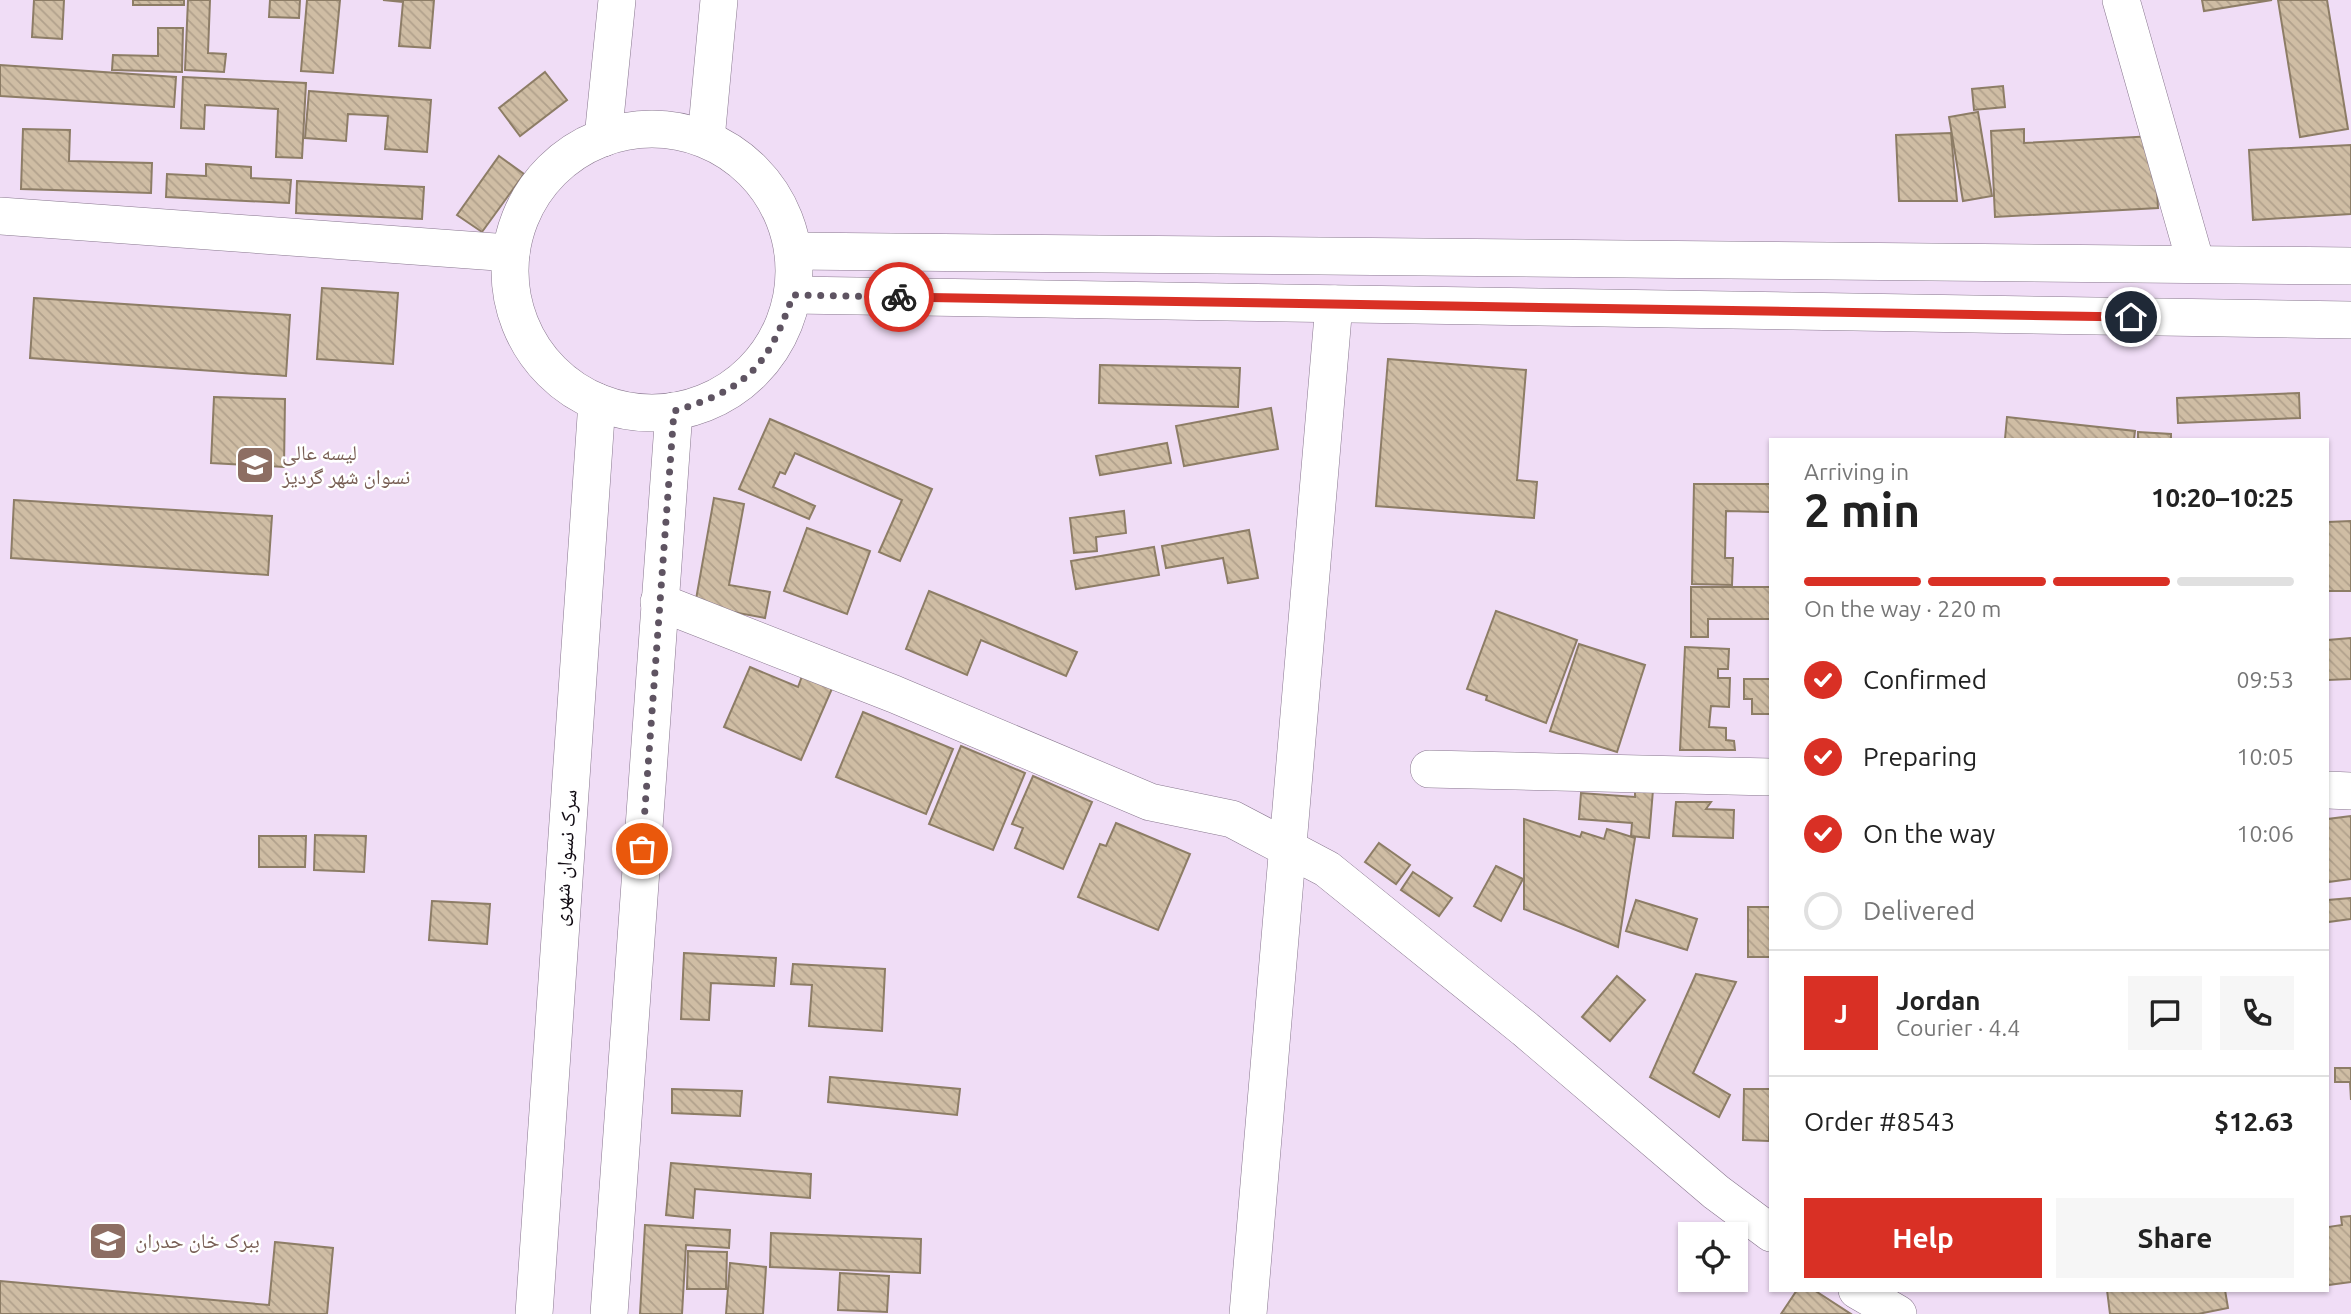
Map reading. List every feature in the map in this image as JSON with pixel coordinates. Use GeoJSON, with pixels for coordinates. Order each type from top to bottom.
{"type":"FeatureCollection","features":[{"type":"Feature","properties":{"kind":"street"},"geometry":{"type":"LineString","coordinates":[[603,138],[617,0]]}},
{"type":"Feature","properties":{"kind":"street"},"geometry":{"type":"LineString","coordinates":[[706,139],[719,0]]}},
{"type":"Feature","properties":{"kind":"street"},"geometry":{"type":"LineString","coordinates":[[2121,0],[2196,264]]}},
{"type":"Feature","properties":{"kind":"street"},"geometry":{"type":"LineString","coordinates":[[649,130],[673,130],[706,139],[738,158],[765,184],[783,215],[793,251],[793,295],[779,337],[752,372],[716,398],[674,411],[635,412],[597,402],[562,381],[534,351],[516,315],[509,275],[512,239],[524,206],[545,177],[572,153],[603,138],[649,130]]}},
{"type":"Feature","properties":{"kind":"street"},"geometry":{"type":"LineString","coordinates":[[0,216],[511,253]]}},
{"type":"Feature","properties":{"kind":"street"},"geometry":{"type":"LineString","coordinates":[[793,251],[2351,265]]}},
{"type":"Feature","properties":{"kind":"street"},"geometry":{"type":"LineString","coordinates":[[793,295],[2351,320]]}},
{"type":"Feature","properties":{"kind":"street"},"geometry":{"type":"LineString","coordinates":[[1248,1314],[1334,304]]}},
{"type":"Feature","properties":{"kind":"street","name":"سرک نسوان شهری"},"geometry":{"type":"LineString","coordinates":[[534,1314],[597,402]]}},
{"type":"Feature","properties":{"kind":"street"},"geometry":{"type":"LineString","coordinates":[[609,1314],[674,411]]}},
{"type":"Feature","properties":{"kind":"street"},"geometry":{"type":"LineString","coordinates":[[659,602],[894,694],[1150,802],[1232,819],[1327,869],[1525,1029],[1716,1192],[1769,1232]]}},
{"type":"Feature","properties":{"kind":"street"},"geometry":{"type":"LineString","coordinates":[[1429,769],[1769,777]]}},
{"type":"Feature","properties":{"kind":"street"},"geometry":{"type":"LineString","coordinates":[[2329,790],[2351,791]]}},
{"type":"Feature","properties":{"kind":"street"},"geometry":{"type":"LineString","coordinates":[[1860,1292],[1898,1314]]}},
{"type":"Feature","properties":{"kind":"building"},"geometry":{"type":"Polygon","coordinates":[[[34,0],[64,0],[62,39],[32,37],[34,0]]]}},
{"type":"Feature","properties":{"kind":"building"},"geometry":{"type":"Polygon","coordinates":[[[133,0],[184,0],[184,5],[133,5],[133,0]]]}},
{"type":"Feature","properties":{"kind":"building"},"geometry":{"type":"Polygon","coordinates":[[[188,0],[210,0],[208,53],[226,54],[224,72],[185,70],[188,0]]]}},
{"type":"Feature","properties":{"kind":"building"},"geometry":{"type":"Polygon","coordinates":[[[270,0],[300,0],[299,18],[269,17],[270,0]]]}},
{"type":"Feature","properties":{"kind":"building"},"geometry":{"type":"Polygon","coordinates":[[[307,0],[340,0],[333,73],[301,71],[307,0]]]}},
{"type":"Feature","properties":{"kind":"building"},"geometry":{"type":"Polygon","coordinates":[[[383,0],[434,0],[430,48],[399,46],[403,2],[383,0]]]}},
{"type":"Feature","properties":{"kind":"building"},"geometry":{"type":"Polygon","coordinates":[[[2202,0],[2272,0],[2204,11],[2202,0]]]}},
{"type":"Feature","properties":{"kind":"building"},"geometry":{"type":"Polygon","coordinates":[[[2278,0],[2327,0],[2348,129],[2300,137],[2278,0]]]}},
{"type":"Feature","properties":{"kind":"building"},"geometry":{"type":"Polygon","coordinates":[[[158,28],[183,28],[182,72],[112,70],[113,55],[158,56],[158,28]]]}},
{"type":"Feature","properties":{"kind":"building"},"geometry":{"type":"Polygon","coordinates":[[[0,65],[176,77],[174,107],[0,96],[0,65]]]}},
{"type":"Feature","properties":{"kind":"building"},"geometry":{"type":"Polygon","coordinates":[[[545,72],[567,100],[520,136],[499,108],[545,72]]]}},
{"type":"Feature","properties":{"kind":"building"},"geometry":{"type":"Polygon","coordinates":[[[183,77],[306,83],[302,158],[276,157],[278,109],[205,105],[204,129],[181,128],[183,77]]]}},
{"type":"Feature","properties":{"kind":"building"},"geometry":{"type":"Polygon","coordinates":[[[2003,86],[2005,107],[1974,110],[1972,89],[2003,86]]]}},
{"type":"Feature","properties":{"kind":"building"},"geometry":{"type":"Polygon","coordinates":[[[309,91],[431,100],[427,152],[385,149],[388,116],[348,114],[346,141],[305,138],[309,91]]]}},
{"type":"Feature","properties":{"kind":"building"},"geometry":{"type":"Polygon","coordinates":[[[1978,112],[1992,196],[1963,201],[1949,117],[1978,112]]]}},
{"type":"Feature","properties":{"kind":"building"},"geometry":{"type":"Polygon","coordinates":[[[23,129],[70,130],[69,161],[152,163],[151,193],[21,189],[23,129]]]}},
{"type":"Feature","properties":{"kind":"building"},"geometry":{"type":"Polygon","coordinates":[[[2024,129],[2024,143],[2154,136],[2158,208],[1995,217],[1991,131],[2024,129]]]}},
{"type":"Feature","properties":{"kind":"building"},"geometry":{"type":"Polygon","coordinates":[[[1951,133],[1957,201],[1899,201],[1896,135],[1951,133]]]}},
{"type":"Feature","properties":{"kind":"building"},"geometry":{"type":"Polygon","coordinates":[[[2351,145],[2351,214],[2253,220],[2249,150],[2351,145]]]}},
{"type":"Feature","properties":{"kind":"building"},"geometry":{"type":"Polygon","coordinates":[[[499,156],[524,174],[482,232],[457,215],[499,156]]]}},
{"type":"Feature","properties":{"kind":"building"},"geometry":{"type":"Polygon","coordinates":[[[206,164],[251,167],[251,178],[291,180],[289,203],[166,197],[167,174],[206,176],[206,164]]]}},
{"type":"Feature","properties":{"kind":"building"},"geometry":{"type":"Polygon","coordinates":[[[297,181],[424,187],[422,219],[296,213],[297,181]]]}},
{"type":"Feature","properties":{"kind":"building"},"geometry":{"type":"Polygon","coordinates":[[[322,288],[398,293],[393,364],[317,359],[322,288]]]}},
{"type":"Feature","properties":{"kind":"building"},"geometry":{"type":"Polygon","coordinates":[[[34,298],[290,315],[286,376],[30,358],[34,298]]]}},
{"type":"Feature","properties":{"kind":"building"},"geometry":{"type":"Polygon","coordinates":[[[1388,359],[1526,370],[1517,480],[1537,482],[1534,518],[1376,506],[1388,359]]]}},
{"type":"Feature","properties":{"kind":"building"},"geometry":{"type":"Polygon","coordinates":[[[1100,365],[1240,368],[1238,407],[1099,403],[1100,365]]]}},
{"type":"Feature","properties":{"kind":"building"},"geometry":{"type":"Polygon","coordinates":[[[2299,393],[2300,418],[2178,423],[2177,398],[2299,393]]]}},
{"type":"Feature","properties":{"kind":"building"},"geometry":{"type":"Polygon","coordinates":[[[214,397],[285,399],[284,467],[211,463],[214,397]]]}},
{"type":"Feature","properties":{"kind":"building"},"geometry":{"type":"Polygon","coordinates":[[[1271,408],[1278,449],[1184,466],[1176,426],[1271,408]]]}},
{"type":"Feature","properties":{"kind":"building"},"geometry":{"type":"Polygon","coordinates":[[[2007,417],[2135,431],[2134,438],[2005,438],[2007,417]]]}},
{"type":"Feature","properties":{"kind":"building"},"geometry":{"type":"Polygon","coordinates":[[[770,419],[932,489],[900,561],[879,552],[902,500],[795,453],[785,474],[780,472],[773,487],[815,506],[809,519],[739,489],[770,419]]]}},
{"type":"Feature","properties":{"kind":"building"},"geometry":{"type":"Polygon","coordinates":[[[2138,432],[2171,434],[2171,438],[2138,438],[2138,432]]]}},
{"type":"Feature","properties":{"kind":"building"},"geometry":{"type":"Polygon","coordinates":[[[1167,443],[1171,463],[1100,475],[1096,456],[1167,443]]]}},
{"type":"Feature","properties":{"kind":"building"},"geometry":{"type":"Polygon","coordinates":[[[1694,484],[1769,484],[1769,512],[1726,511],[1725,558],[1733,558],[1732,585],[1692,584],[1694,484]]]}},
{"type":"Feature","properties":{"kind":"building"},"geometry":{"type":"Polygon","coordinates":[[[714,498],[744,504],[729,585],[770,592],[765,618],[695,605],[714,498]]]}},
{"type":"Feature","properties":{"kind":"building"},"geometry":{"type":"Polygon","coordinates":[[[14,500],[272,516],[268,575],[11,558],[14,500]]]}},
{"type":"Feature","properties":{"kind":"building"},"geometry":{"type":"Polygon","coordinates":[[[1124,511],[1126,533],[1096,537],[1097,551],[1074,553],[1070,518],[1124,511]]]}},
{"type":"Feature","properties":{"kind":"building"},"geometry":{"type":"Polygon","coordinates":[[[2351,521],[2351,591],[2329,591],[2329,522],[2351,521]]]}},
{"type":"Feature","properties":{"kind":"building"},"geometry":{"type":"Polygon","coordinates":[[[807,528],[870,551],[847,614],[784,591],[807,528]]]}},
{"type":"Feature","properties":{"kind":"building"},"geometry":{"type":"Polygon","coordinates":[[[1249,530],[1258,578],[1228,583],[1223,558],[1166,568],[1162,546],[1249,530]]]}},
{"type":"Feature","properties":{"kind":"building"},"geometry":{"type":"Polygon","coordinates":[[[1154,547],[1159,575],[1076,589],[1071,561],[1154,547]]]}},
{"type":"Feature","properties":{"kind":"building"},"geometry":{"type":"Polygon","coordinates":[[[1691,587],[1769,587],[1769,619],[1708,619],[1708,637],[1691,637],[1691,587]]]}},
{"type":"Feature","properties":{"kind":"building"},"geometry":{"type":"Polygon","coordinates":[[[929,591],[1077,652],[1066,676],[981,640],[967,675],[906,649],[929,591]]]}},
{"type":"Feature","properties":{"kind":"building"},"geometry":{"type":"Polygon","coordinates":[[[1496,611],[1577,640],[1546,723],[1486,700],[1487,696],[1467,689],[1496,611]]]}},
{"type":"Feature","properties":{"kind":"building"},"geometry":{"type":"Polygon","coordinates":[[[2351,638],[2351,679],[2329,680],[2329,640],[2351,638]]]}},
{"type":"Feature","properties":{"kind":"building"},"geometry":{"type":"Polygon","coordinates":[[[1579,644],[1645,665],[1617,752],[1550,731],[1579,644]]]}},
{"type":"Feature","properties":{"kind":"building"},"geometry":{"type":"Polygon","coordinates":[[[1685,647],[1729,649],[1728,669],[1718,669],[1718,678],[1730,678],[1729,707],[1711,706],[1709,727],[1726,728],[1726,740],[1734,741],[1735,750],[1680,750],[1685,647]]]}},
{"type":"Feature","properties":{"kind":"building"},"geometry":{"type":"Polygon","coordinates":[[[750,667],[798,687],[804,671],[834,684],[801,760],[724,727],[750,667]]]}},
{"type":"Feature","properties":{"kind":"building"},"geometry":{"type":"Polygon","coordinates":[[[1744,679],[1769,679],[1769,714],[1752,714],[1752,699],[1744,699],[1744,679]]]}},
{"type":"Feature","properties":{"kind":"building"},"geometry":{"type":"Polygon","coordinates":[[[863,712],[953,749],[926,814],[836,777],[863,712]]]}},
{"type":"Feature","properties":{"kind":"building"},"geometry":{"type":"Polygon","coordinates":[[[961,746],[1025,773],[993,850],[929,824],[961,746]]]}},
{"type":"Feature","properties":{"kind":"building"},"geometry":{"type":"Polygon","coordinates":[[[1033,776],[1092,802],[1063,869],[1015,848],[1023,828],[1012,824],[1033,776]]]}},
{"type":"Feature","properties":{"kind":"building"},"geometry":{"type":"Polygon","coordinates":[[[1635,788],[1653,790],[1649,838],[1631,836],[1632,823],[1579,819],[1581,793],[1635,797],[1635,788]]]}},
{"type":"Feature","properties":{"kind":"building"},"geometry":{"type":"Polygon","coordinates":[[[1676,802],[1711,802],[1706,809],[1734,810],[1733,838],[1673,836],[1676,802]]]}},
{"type":"Feature","properties":{"kind":"building"},"geometry":{"type":"Polygon","coordinates":[[[2351,816],[2351,879],[2329,882],[2329,819],[2351,816]]]}},
{"type":"Feature","properties":{"kind":"building"},"geometry":{"type":"Polygon","coordinates":[[[1524,819],[1580,837],[1582,832],[1604,839],[1607,829],[1635,838],[1618,947],[1524,909],[1524,819]]]}},
{"type":"Feature","properties":{"kind":"building"},"geometry":{"type":"Polygon","coordinates":[[[1116,823],[1190,854],[1158,930],[1078,897],[1100,844],[1106,846],[1116,823]]]}},
{"type":"Feature","properties":{"kind":"building"},"geometry":{"type":"Polygon","coordinates":[[[315,835],[366,836],[364,872],[314,870],[315,835]]]}},
{"type":"Feature","properties":{"kind":"building"},"geometry":{"type":"Polygon","coordinates":[[[259,836],[306,836],[305,867],[259,867],[259,836]]]}},
{"type":"Feature","properties":{"kind":"building"},"geometry":{"type":"Polygon","coordinates":[[[1379,843],[1410,865],[1396,884],[1365,862],[1379,843]]]}},
{"type":"Feature","properties":{"kind":"building"},"geometry":{"type":"Polygon","coordinates":[[[1496,866],[1523,879],[1501,921],[1474,906],[1496,866]]]}},
{"type":"Feature","properties":{"kind":"building"},"geometry":{"type":"Polygon","coordinates":[[[1413,872],[1452,898],[1439,916],[1401,890],[1413,872]]]}},
{"type":"Feature","properties":{"kind":"building"},"geometry":{"type":"Polygon","coordinates":[[[2351,898],[2351,919],[2329,922],[2329,900],[2351,898]]]}},
{"type":"Feature","properties":{"kind":"building"},"geometry":{"type":"Polygon","coordinates":[[[1636,900],[1697,919],[1687,950],[1626,931],[1636,900]]]}},
{"type":"Feature","properties":{"kind":"building"},"geometry":{"type":"Polygon","coordinates":[[[432,901],[490,904],[487,944],[429,940],[432,901]]]}},
{"type":"Feature","properties":{"kind":"building"},"geometry":{"type":"Polygon","coordinates":[[[1748,907],[1769,907],[1769,957],[1748,957],[1748,907]]]}},
{"type":"Feature","properties":{"kind":"building"},"geometry":{"type":"Polygon","coordinates":[[[684,953],[776,958],[774,986],[711,983],[709,1020],[681,1019],[684,953]]]}},
{"type":"Feature","properties":{"kind":"building"},"geometry":{"type":"Polygon","coordinates":[[[793,964],[885,969],[882,1031],[809,1026],[812,985],[791,984],[793,964]]]}},
{"type":"Feature","properties":{"kind":"building"},"geometry":{"type":"Polygon","coordinates":[[[1696,974],[1736,982],[1693,1073],[1730,1095],[1719,1117],[1650,1077],[1696,974]]]}},
{"type":"Feature","properties":{"kind":"building"},"geometry":{"type":"Polygon","coordinates":[[[1617,976],[1645,1000],[1610,1041],[1582,1017],[1617,976]]]}},
{"type":"Feature","properties":{"kind":"building"},"geometry":{"type":"Polygon","coordinates":[[[2335,1068],[2351,1068],[2351,1100],[2350,1082],[2335,1082],[2335,1068]]]}},
{"type":"Feature","properties":{"kind":"building"},"geometry":{"type":"Polygon","coordinates":[[[830,1077],[960,1089],[957,1115],[828,1102],[830,1077]]]}},
{"type":"Feature","properties":{"kind":"building"},"geometry":{"type":"Polygon","coordinates":[[[672,1089],[742,1091],[740,1116],[672,1113],[672,1089]]]}},
{"type":"Feature","properties":{"kind":"building"},"geometry":{"type":"Polygon","coordinates":[[[1744,1089],[1769,1089],[1769,1141],[1743,1140],[1744,1089]]]}},
{"type":"Feature","properties":{"kind":"building"},"geometry":{"type":"Polygon","coordinates":[[[671,1163],[811,1174],[810,1198],[695,1189],[693,1218],[666,1215],[671,1163]]]}},
{"type":"Feature","properties":{"kind":"building"},"geometry":{"type":"Polygon","coordinates":[[[2351,1216],[2351,1282],[2329,1285],[2329,1227],[2342,1225],[2341,1217],[2351,1216]]]}},
{"type":"Feature","properties":{"kind":"building"},"geometry":{"type":"Polygon","coordinates":[[[645,1225],[730,1230],[729,1248],[686,1245],[682,1314],[640,1314],[645,1225]]]}},
{"type":"Feature","properties":{"kind":"building"},"geometry":{"type":"Polygon","coordinates":[[[771,1233],[921,1239],[920,1273],[770,1267],[771,1233]]]}},
{"type":"Feature","properties":{"kind":"building"},"geometry":{"type":"Polygon","coordinates":[[[275,1242],[333,1248],[327,1314],[0,1314],[0,1281],[269,1305],[275,1242]]]}},
{"type":"Feature","properties":{"kind":"building"},"geometry":{"type":"Polygon","coordinates":[[[688,1251],[727,1252],[726,1289],[687,1289],[688,1251]]]}},
{"type":"Feature","properties":{"kind":"building"},"geometry":{"type":"Polygon","coordinates":[[[730,1263],[766,1267],[763,1314],[726,1314],[730,1263]]]}},
{"type":"Feature","properties":{"kind":"building"},"geometry":{"type":"Polygon","coordinates":[[[840,1273],[889,1276],[887,1312],[838,1310],[840,1273]]]}},
{"type":"Feature","properties":{"kind":"building"},"geometry":{"type":"Polygon","coordinates":[[[1796,1292],[1817,1292],[1851,1314],[1781,1314],[1796,1292]]]}},
{"type":"Feature","properties":{"kind":"building"},"geometry":{"type":"Polygon","coordinates":[[[2107,1292],[2225,1292],[2228,1308],[2198,1314],[2110,1314],[2107,1292]]]}},
{"type":"Feature","properties":{"kind":"way so far"},"geometry":{"type":"LineString","coordinates":[[642,849],[674,411],[716,398],[752,372],[779,337],[793,295],[899,297]]}},
{"type":"Feature","properties":{"kind":"place","name":"لیسه عالی نسوان شهر گردیز"},"geometry":{"type":"Point","coordinates":[255,465]}},
{"type":"Feature","properties":{"kind":"place","name":"ببرک خان حدران"},"geometry":{"type":"Point","coordinates":[108,1241]}},
{"type":"Feature","properties":{"kind":"route"},"geometry":{"type":"LineString","coordinates":[[899,297],[2131,317]]}}]}
